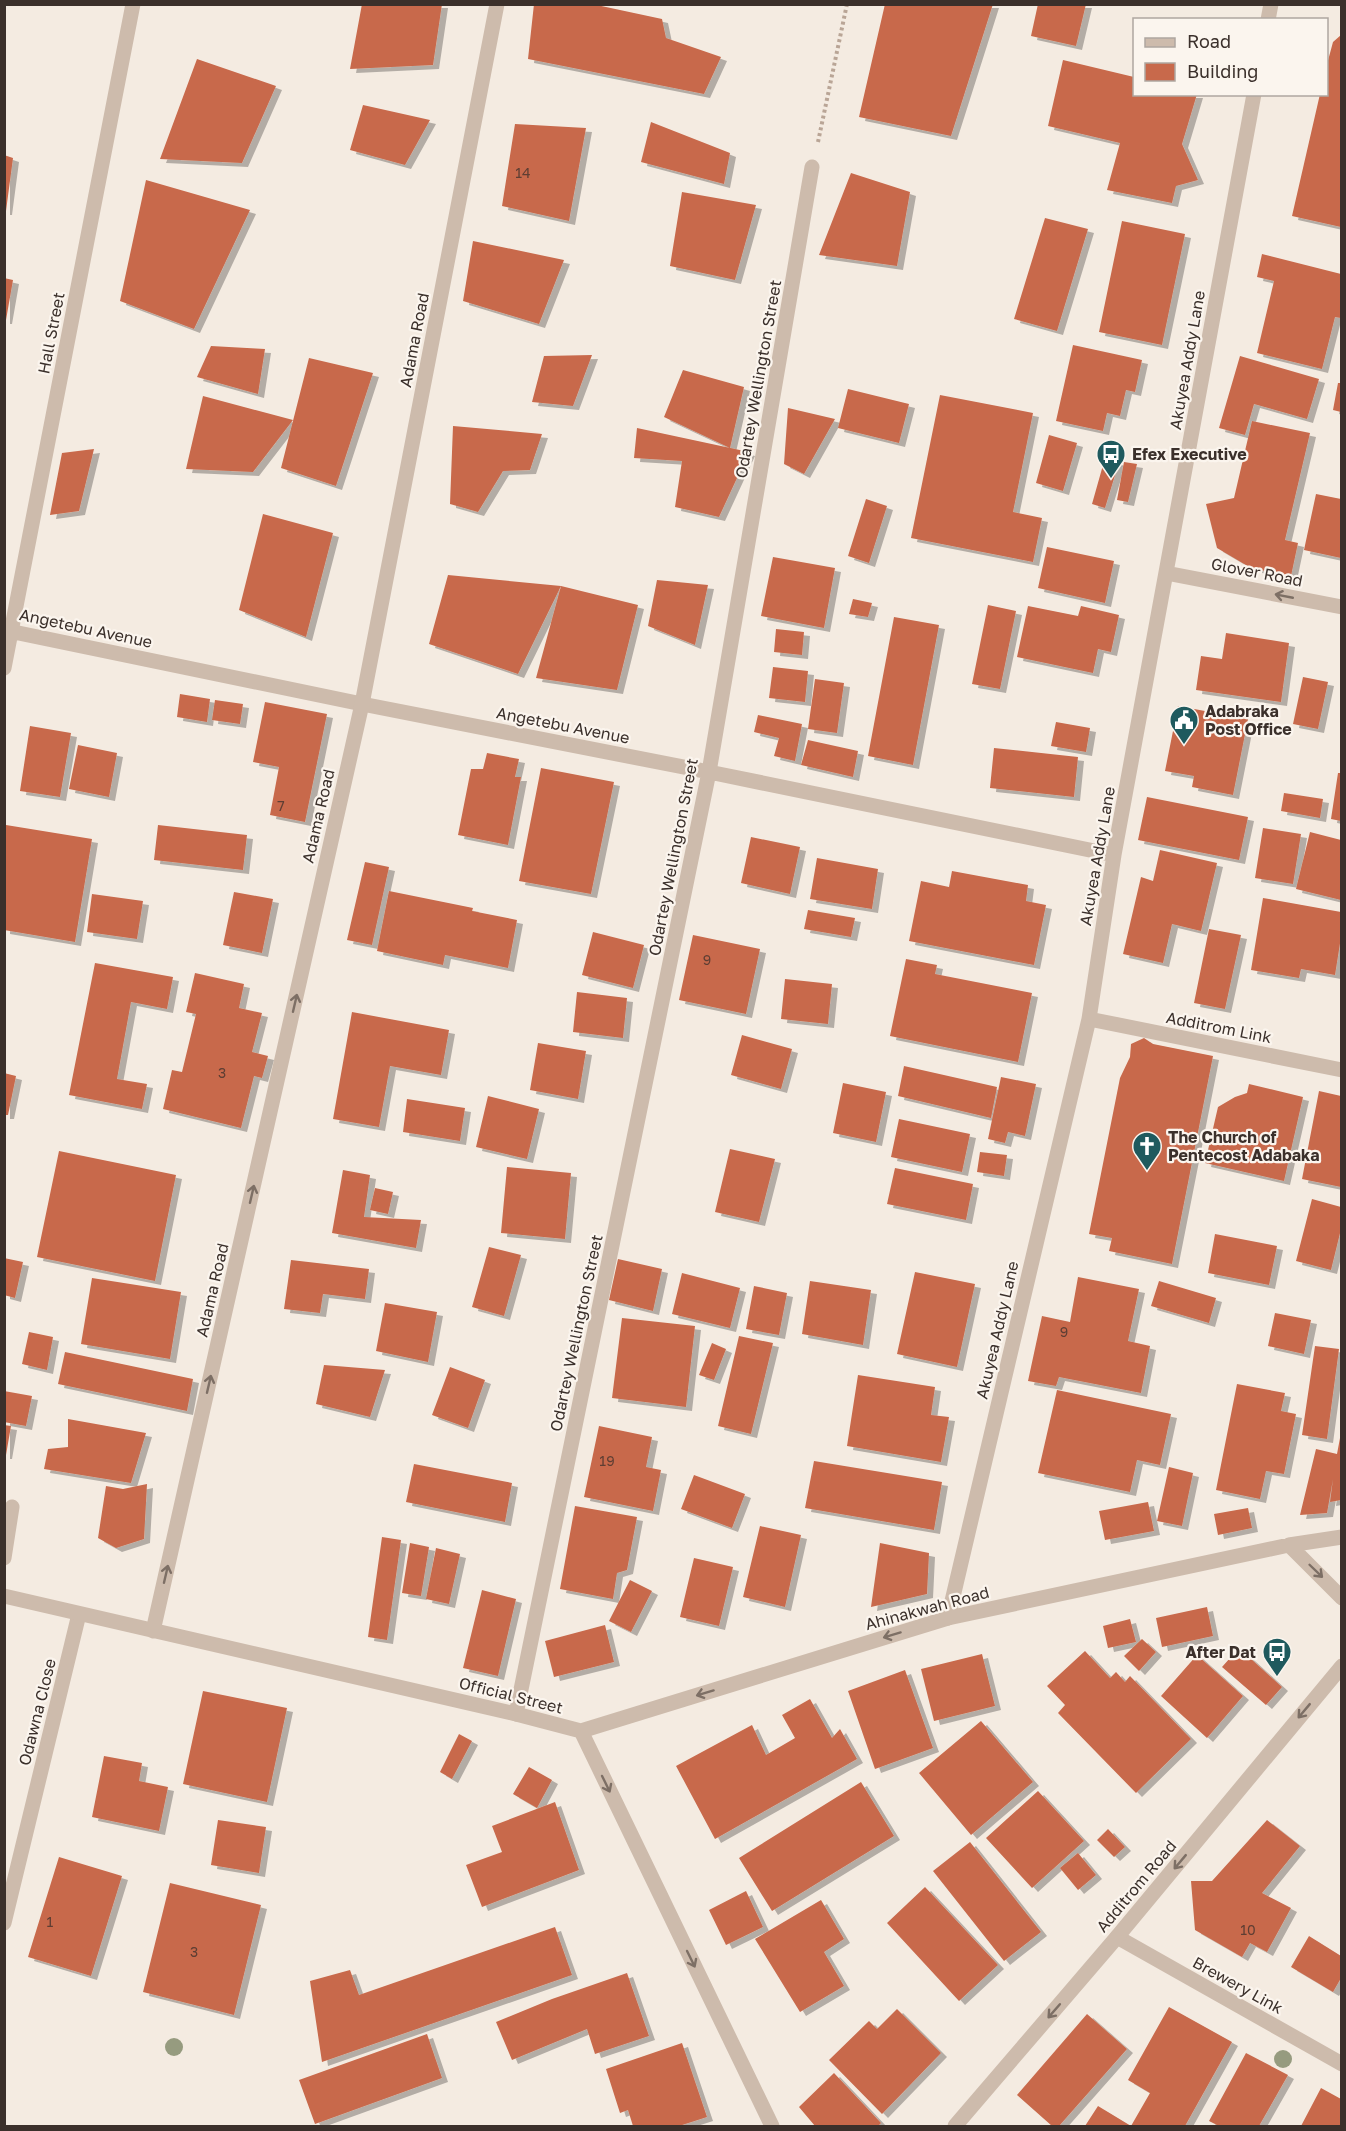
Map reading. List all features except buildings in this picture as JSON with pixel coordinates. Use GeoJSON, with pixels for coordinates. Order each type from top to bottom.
{"type":"FeatureCollection","features":[{"type":"Feature","properties":{"kind":"street","name":"Hall Street"},"geometry":{"type":"LineString","coordinates":[[4,668],[8,631],[133,4]]}},
{"type":"Feature","properties":{"kind":"street","name":"Adama Road"},"geometry":{"type":"LineString","coordinates":[[153,1631],[362,704],[497,4]]}},
{"type":"Feature","properties":{"kind":"street","name":"Akuyea Addy Lane"},"geometry":{"type":"LineString","coordinates":[[948,1618],[1089,1019],[1114,855],[1254,96]]}},
{"type":"Feature","properties":{"kind":"street","name":"Odartey Wellington Street"},"geometry":{"type":"LineString","coordinates":[[516,1714],[710,772],[812,167]]}},
{"type":"Feature","properties":{"kind":"street","name":"Glover Road"},"geometry":{"type":"LineString","coordinates":[[1166,573],[1341,607]]}},
{"type":"Feature","properties":{"kind":"street","name":"Angetebu Avenue"},"geometry":{"type":"LineString","coordinates":[[8,631],[1114,855]]}},
{"type":"Feature","properties":{"kind":"street","name":"Additrom Link"},"geometry":{"type":"LineString","coordinates":[[1089,1019],[1341,1070]]}},
{"type":"Feature","properties":{"kind":"street"},"geometry":{"type":"LineString","coordinates":[[4,1557],[12,1507]]}},
{"type":"Feature","properties":{"kind":"street","name":"Ahinakwah Road"},"geometry":{"type":"LineString","coordinates":[[581,1731],[948,1618],[1289,1545],[1341,1537]]}},
{"type":"Feature","properties":{"kind":"street"},"geometry":{"type":"LineString","coordinates":[[1289,1545],[1341,1598]]}},
{"type":"Feature","properties":{"kind":"street","name":"Official Street"},"geometry":{"type":"LineString","coordinates":[[4,1596],[581,1731]]}},
{"type":"Feature","properties":{"kind":"street","name":"Odawna Close"},"geometry":{"type":"LineString","coordinates":[[4,1923],[80,1614]]}},
{"type":"Feature","properties":{"kind":"street","name":"Additrom Road"},"geometry":{"type":"LineString","coordinates":[[955,2127],[1117,1938],[1341,1666]]}},
{"type":"Feature","properties":{"kind":"street"},"geometry":{"type":"LineString","coordinates":[[581,1731],[772,2127]]}},
{"type":"Feature","properties":{"kind":"street","name":"Brewery Link"},"geometry":{"type":"LineString","coordinates":[[1117,1938],[1341,2064]]}},
{"type":"Feature","properties":{"kind":"path"},"geometry":{"type":"LineString","coordinates":[[812,167],[847,4]]}},
{"type":"Feature","properties":{"kind":"place","name":"Efex Executive"},"geometry":{"type":"Point","coordinates":[1111,480]}},
{"type":"Feature","properties":{"kind":"place","name":"Adabraka Post Office"},"geometry":{"type":"Point","coordinates":[1184,746]}},
{"type":"Feature","properties":{"kind":"place","name":"The Church of Pentecost Adabaka"},"geometry":{"type":"Point","coordinates":[1147,1172]}},
{"type":"Feature","properties":{"kind":"place","name":"After Dat"},"geometry":{"type":"Point","coordinates":[1277,1678]}}]}
